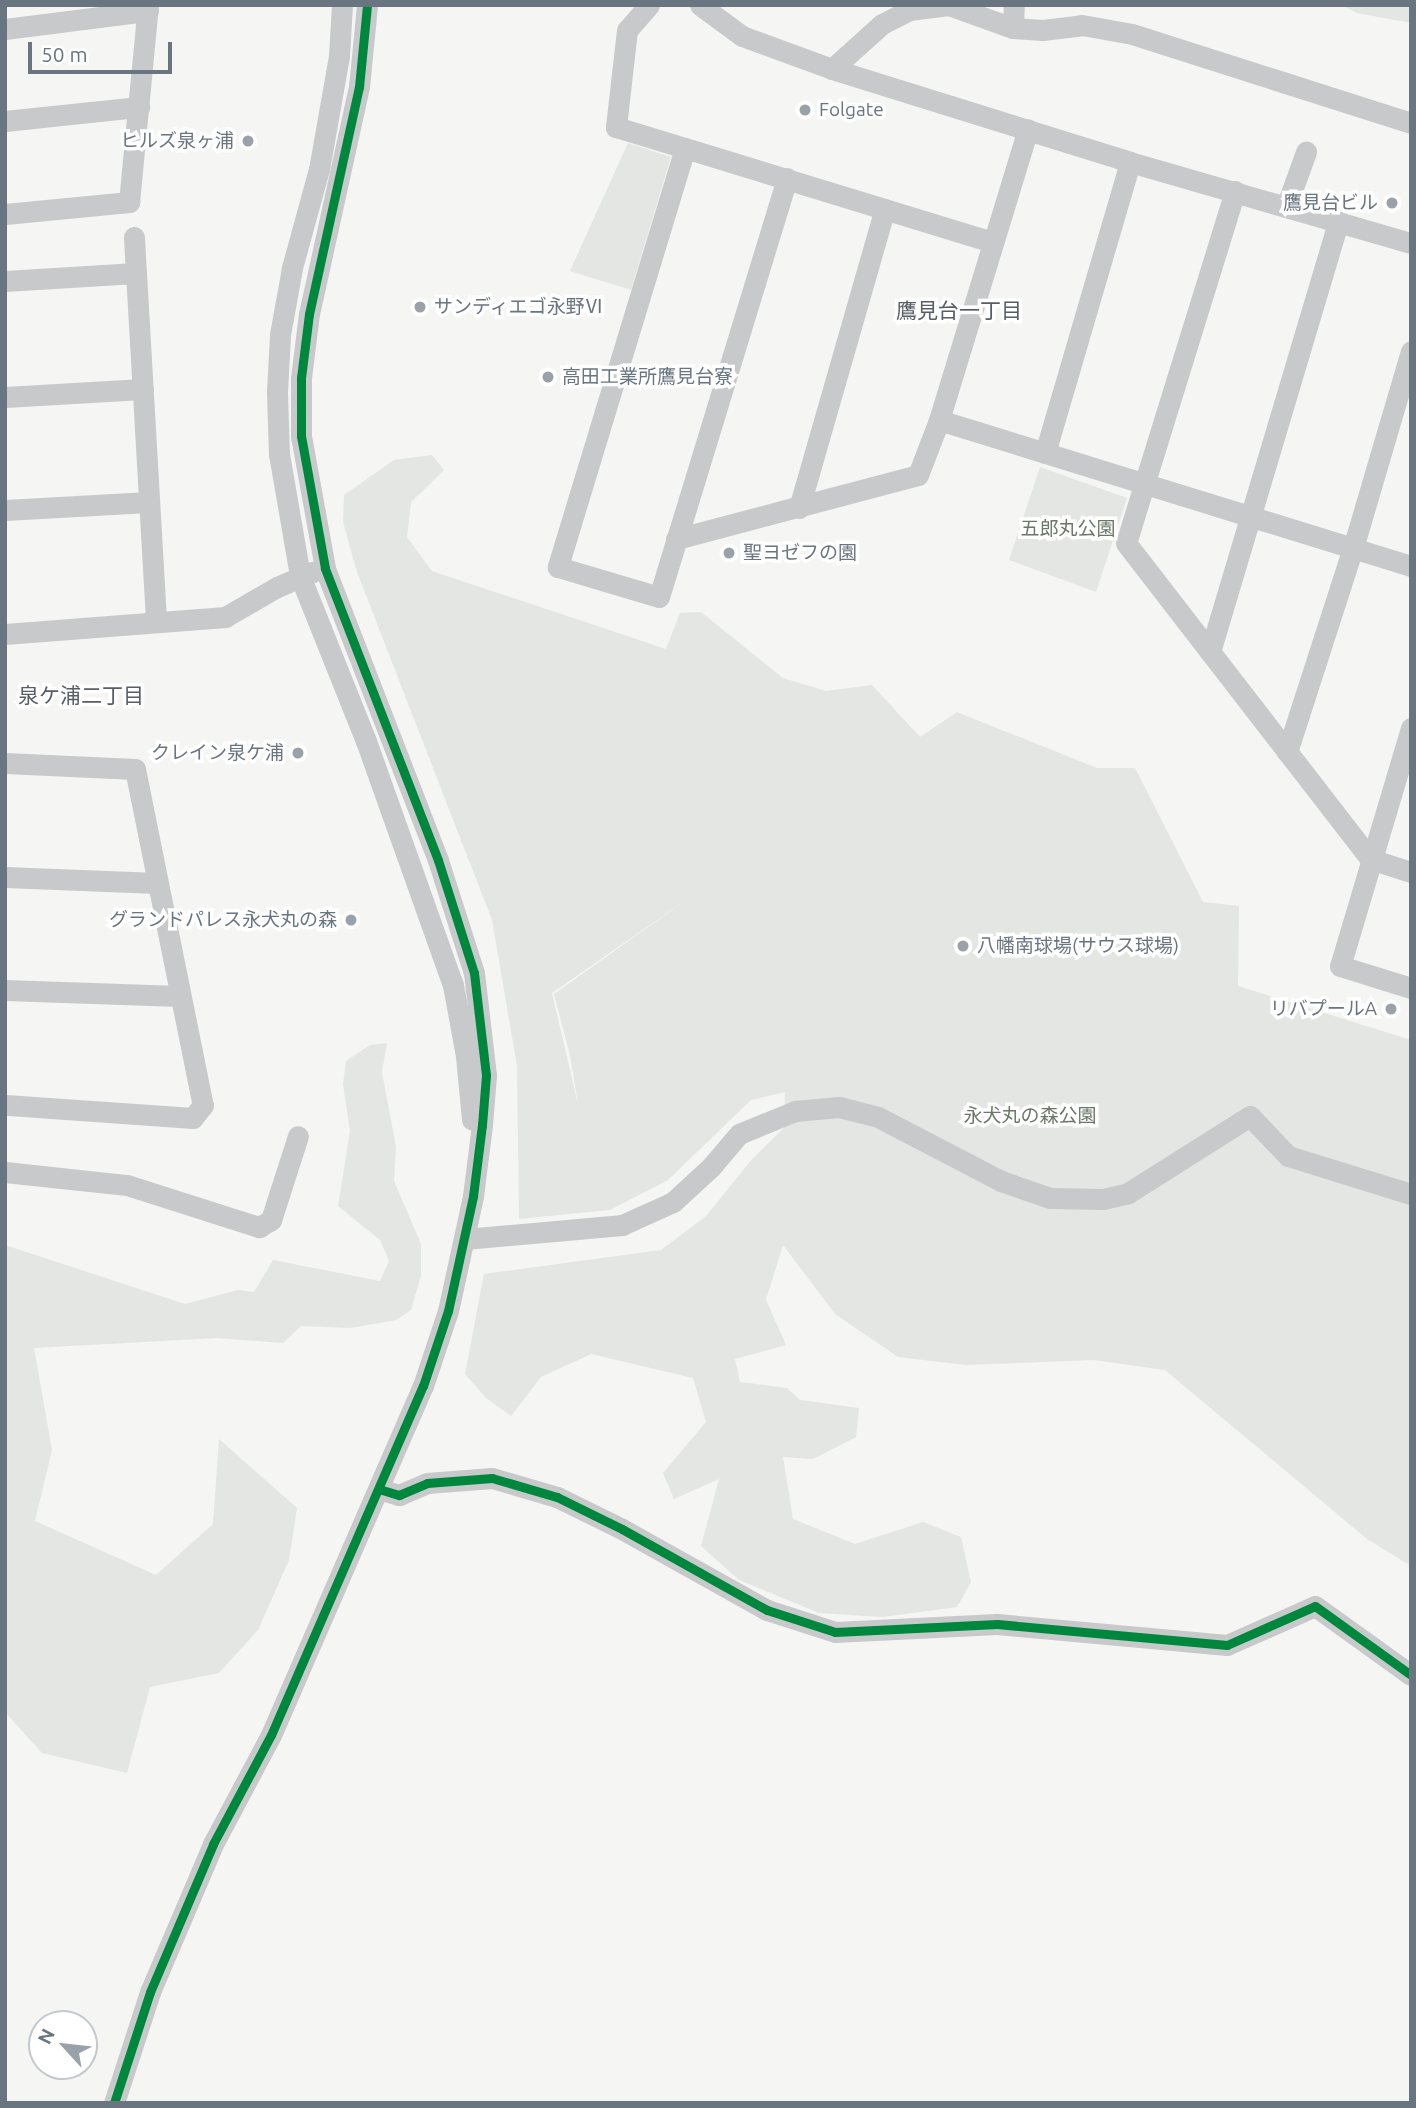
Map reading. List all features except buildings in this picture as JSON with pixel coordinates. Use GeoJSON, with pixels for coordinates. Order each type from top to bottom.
{"type":"FeatureCollection","features":[{"type":"Feature","properties":{"kind":"street"},"geometry":{"type":"LineString","coordinates":[[342,5],[339,56],[319,169],[292,268],[280,335],[277,392],[279,454],[299,576],[366,741],[453,985],[466,1056],[472,1111],[473,1196]]}},
{"type":"Feature","properties":{"kind":"street"},"geometry":{"type":"LineString","coordinates":[[114,2103],[150,1992],[213,1844],[271,1735],[423,1386],[449,1311],[473,1196],[486,1075],[474,973],[438,860],[325,568],[301,436],[301,378],[309,314],[359,87],[367,5]]}},
{"type":"Feature","properties":{"kind":"street"},"geometry":{"type":"LineString","coordinates":[[649,5],[627,30],[616,127],[992,242]]}},
{"type":"Feature","properties":{"kind":"street"},"geometry":{"type":"LineString","coordinates":[[700,5],[742,36],[832,69],[1130,162],[1411,243]]}},
{"type":"Feature","properties":{"kind":"street"},"geometry":{"type":"LineString","coordinates":[[832,69],[882,23],[909,10],[949,5],[1013,28],[1044,30],[1082,25],[1132,34],[1411,123]]}},
{"type":"Feature","properties":{"kind":"street"},"geometry":{"type":"LineString","coordinates":[[1013,28],[1014,5]]}},
{"type":"Feature","properties":{"kind":"street"},"geometry":{"type":"LineString","coordinates":[[5,29],[148,8],[129,202],[5,214]]}},
{"type":"Feature","properties":{"kind":"street"},"geometry":{"type":"LineString","coordinates":[[5,121],[139,107]]}},
{"type":"Feature","properties":{"kind":"street"},"geometry":{"type":"LineString","coordinates":[[676,539],[918,475],[939,421],[1028,129]]}},
{"type":"Feature","properties":{"kind":"street"},"geometry":{"type":"LineString","coordinates":[[685,148],[558,566],[659,597],[787,178]]}},
{"type":"Feature","properties":{"kind":"street"},"geometry":{"type":"LineString","coordinates":[[1286,206],[1306,152]]}},
{"type":"Feature","properties":{"kind":"street"},"geometry":{"type":"LineString","coordinates":[[1045,453],[1130,162]]}},
{"type":"Feature","properties":{"kind":"street"},"geometry":{"type":"LineString","coordinates":[[1235,191],[1126,542],[1370,859],[1411,872]]}},
{"type":"Feature","properties":{"kind":"street"},"geometry":{"type":"LineString","coordinates":[[799,508],[885,209]]}},
{"type":"Feature","properties":{"kind":"street"},"geometry":{"type":"LineString","coordinates":[[1210,652],[1338,222]]}},
{"type":"Feature","properties":{"kind":"street"},"geometry":{"type":"LineString","coordinates":[[134,237],[156,621]]}},
{"type":"Feature","properties":{"kind":"street"},"geometry":{"type":"LineString","coordinates":[[5,281],[136,273]]}},
{"type":"Feature","properties":{"kind":"street"},"geometry":{"type":"LineString","coordinates":[[1287,752],[1353,548],[1411,351]]}},
{"type":"Feature","properties":{"kind":"street"},"geometry":{"type":"LineString","coordinates":[[5,397],[143,389]]}},
{"type":"Feature","properties":{"kind":"street"},"geometry":{"type":"LineString","coordinates":[[939,421],[1411,566]]}},
{"type":"Feature","properties":{"kind":"street"},"geometry":{"type":"LineString","coordinates":[[5,510],[149,502]]}},
{"type":"Feature","properties":{"kind":"street"},"geometry":{"type":"LineString","coordinates":[[5,634],[225,617],[299,576],[325,568]]}},
{"type":"Feature","properties":{"kind":"street"},"geometry":{"type":"LineString","coordinates":[[1411,728],[1340,966],[1411,988]]}},
{"type":"Feature","properties":{"kind":"street"},"geometry":{"type":"LineString","coordinates":[[5,763],[135,769],[203,1105],[193,1118],[5,1105]]}},
{"type":"Feature","properties":{"kind":"street"},"geometry":{"type":"LineString","coordinates":[[5,877],[158,883]]}},
{"type":"Feature","properties":{"kind":"street"},"geometry":{"type":"LineString","coordinates":[[5,990],[179,996]]}},
{"type":"Feature","properties":{"kind":"street"},"geometry":{"type":"LineString","coordinates":[[465,1239],[622,1226],[673,1202],[711,1167],[739,1134],[795,1111],[839,1107],[878,1117],[1001,1181],[1050,1198],[1103,1199],[1128,1193],[1251,1116],[1287,1156],[1411,1194]]}},
{"type":"Feature","properties":{"kind":"street"},"geometry":{"type":"LineString","coordinates":[[5,1172],[127,1185],[258,1227],[271,1220],[298,1136]]}},
{"type":"Feature","properties":{"kind":"street"},"geometry":{"type":"LineString","coordinates":[[379,1489],[399,1495],[427,1483],[492,1478],[557,1497],[622,1529],[767,1610],[835,1632],[997,1624],[1227,1645],[1315,1606],[1411,1675]]}},
{"type":"Feature","properties":{"kind":"green space"},"geometry":{"type":"Polygon","coordinates":[[[1341,5],[1411,5],[1411,23],[1357,13],[1341,5]]]}},
{"type":"Feature","properties":{"kind":"green space"},"geometry":{"type":"Polygon","coordinates":[[[628,143],[671,157],[631,290],[570,271],[628,143]]]}},
{"type":"Feature","properties":{"kind":"green space","name":"永犬丸の森公園"},"geometry":{"type":"Polygon","coordinates":[[[432,455],[444,470],[411,502],[407,537],[432,571],[666,649],[680,613],[701,612],[783,678],[826,691],[872,685],[920,737],[957,712],[1097,768],[1135,768],[1203,902],[1239,906],[1238,986],[1411,1040],[1411,1566],[1367,1539],[1165,1370],[1094,1360],[966,1365],[898,1357],[835,1314],[783,1245],[766,1300],[786,1345],[735,1359],[740,1382],[787,1388],[800,1400],[859,1408],[856,1437],[813,1459],[783,1457],[793,1519],[855,1544],[923,1522],[961,1537],[971,1582],[957,1607],[883,1617],[819,1613],[739,1580],[701,1546],[719,1479],[674,1499],[663,1473],[706,1422],[693,1378],[591,1354],[541,1377],[511,1416],[486,1398],[465,1374],[484,1274],[661,1250],[706,1216],[753,1158],[784,1128],[785,1092],[751,1100],[668,1180],[610,1210],[519,1219],[517,1066],[492,920],[357,572],[343,522],[344,495],[394,460],[432,455]],[[693,895],[552,993],[579,1109],[570,1055],[554,994],[693,895]]]}},
{"type":"Feature","properties":{"kind":"green space","name":"五郎丸公園"},"geometry":{"type":"Polygon","coordinates":[[[1040,467],[1127,498],[1096,592],[1009,560],[1040,467]]]}},
{"type":"Feature","properties":{"kind":"green space"},"geometry":{"type":"Polygon","coordinates":[[[387,1043],[382,1072],[396,1147],[394,1181],[421,1244],[421,1276],[411,1310],[396,1320],[350,1328],[301,1326],[283,1343],[217,1338],[34,1348],[52,1450],[35,1521],[156,1575],[213,1524],[219,1439],[297,1508],[289,1560],[258,1630],[219,1673],[150,1687],[127,1773],[42,1753],[5,1712],[5,1245],[185,1304],[238,1290],[254,1292],[273,1260],[380,1281],[389,1261],[380,1240],[338,1206],[350,1131],[343,1084],[346,1061],[370,1045],[387,1043]]]}},
{"type":"Feature","properties":{"kind":"cycle path"},"geometry":{"type":"LineString","coordinates":[[114,2103],[150,1992],[213,1844],[271,1735],[423,1386],[448,1311],[473,1196],[482,1125],[486,1075],[474,973],[438,860],[325,568],[301,436],[301,378],[309,314],[359,87],[367,5]]}},
{"type":"Feature","properties":{"kind":"cycle path"},"geometry":{"type":"LineString","coordinates":[[379,1489],[399,1495],[427,1483],[492,1478],[557,1497],[622,1529],[767,1610],[835,1632],[997,1624],[1227,1645],[1315,1606],[1411,1675]]}},
{"type":"Feature","properties":{"kind":"place","name":"Folgate"},"geometry":{"type":"Point","coordinates":[805,110]}},
{"type":"Feature","properties":{"kind":"place","name":"ヒルズ泉ヶ浦"},"geometry":{"type":"Point","coordinates":[248,141]}},
{"type":"Feature","properties":{"kind":"place","name":"鷹見台ビル"},"geometry":{"type":"Point","coordinates":[1392,203]}},
{"type":"Feature","properties":{"kind":"place","name":"サンディエゴ永野Ⅵ"},"geometry":{"type":"Point","coordinates":[420,307]}},
{"type":"Feature","properties":{"kind":"place","name":"高田工業所鷹見台寮"},"geometry":{"type":"Point","coordinates":[548,377]}},
{"type":"Feature","properties":{"kind":"place","name":"聖ヨゼフの園"},"geometry":{"type":"Point","coordinates":[729,553]}},
{"type":"Feature","properties":{"kind":"place","name":"クレイン泉ケ浦"},"geometry":{"type":"Point","coordinates":[298,753]}},
{"type":"Feature","properties":{"kind":"place","name":"グランドパレス永犬丸の森"},"geometry":{"type":"Point","coordinates":[351,920]}},
{"type":"Feature","properties":{"kind":"place","name":"八幡南球場(サウス球場)"},"geometry":{"type":"Point","coordinates":[963,946]}},
{"type":"Feature","properties":{"kind":"place","name":"リバプールA"},"geometry":{"type":"Point","coordinates":[1391,1009]}},
{"type":"Feature","properties":{"kind":"district","name":"鷹見台一丁目"},"geometry":{"type":"Point","coordinates":[959,310]}},
{"type":"Feature","properties":{"kind":"district","name":"泉ケ浦二丁目"},"geometry":{"type":"Point","coordinates":[81,695]}}]}
